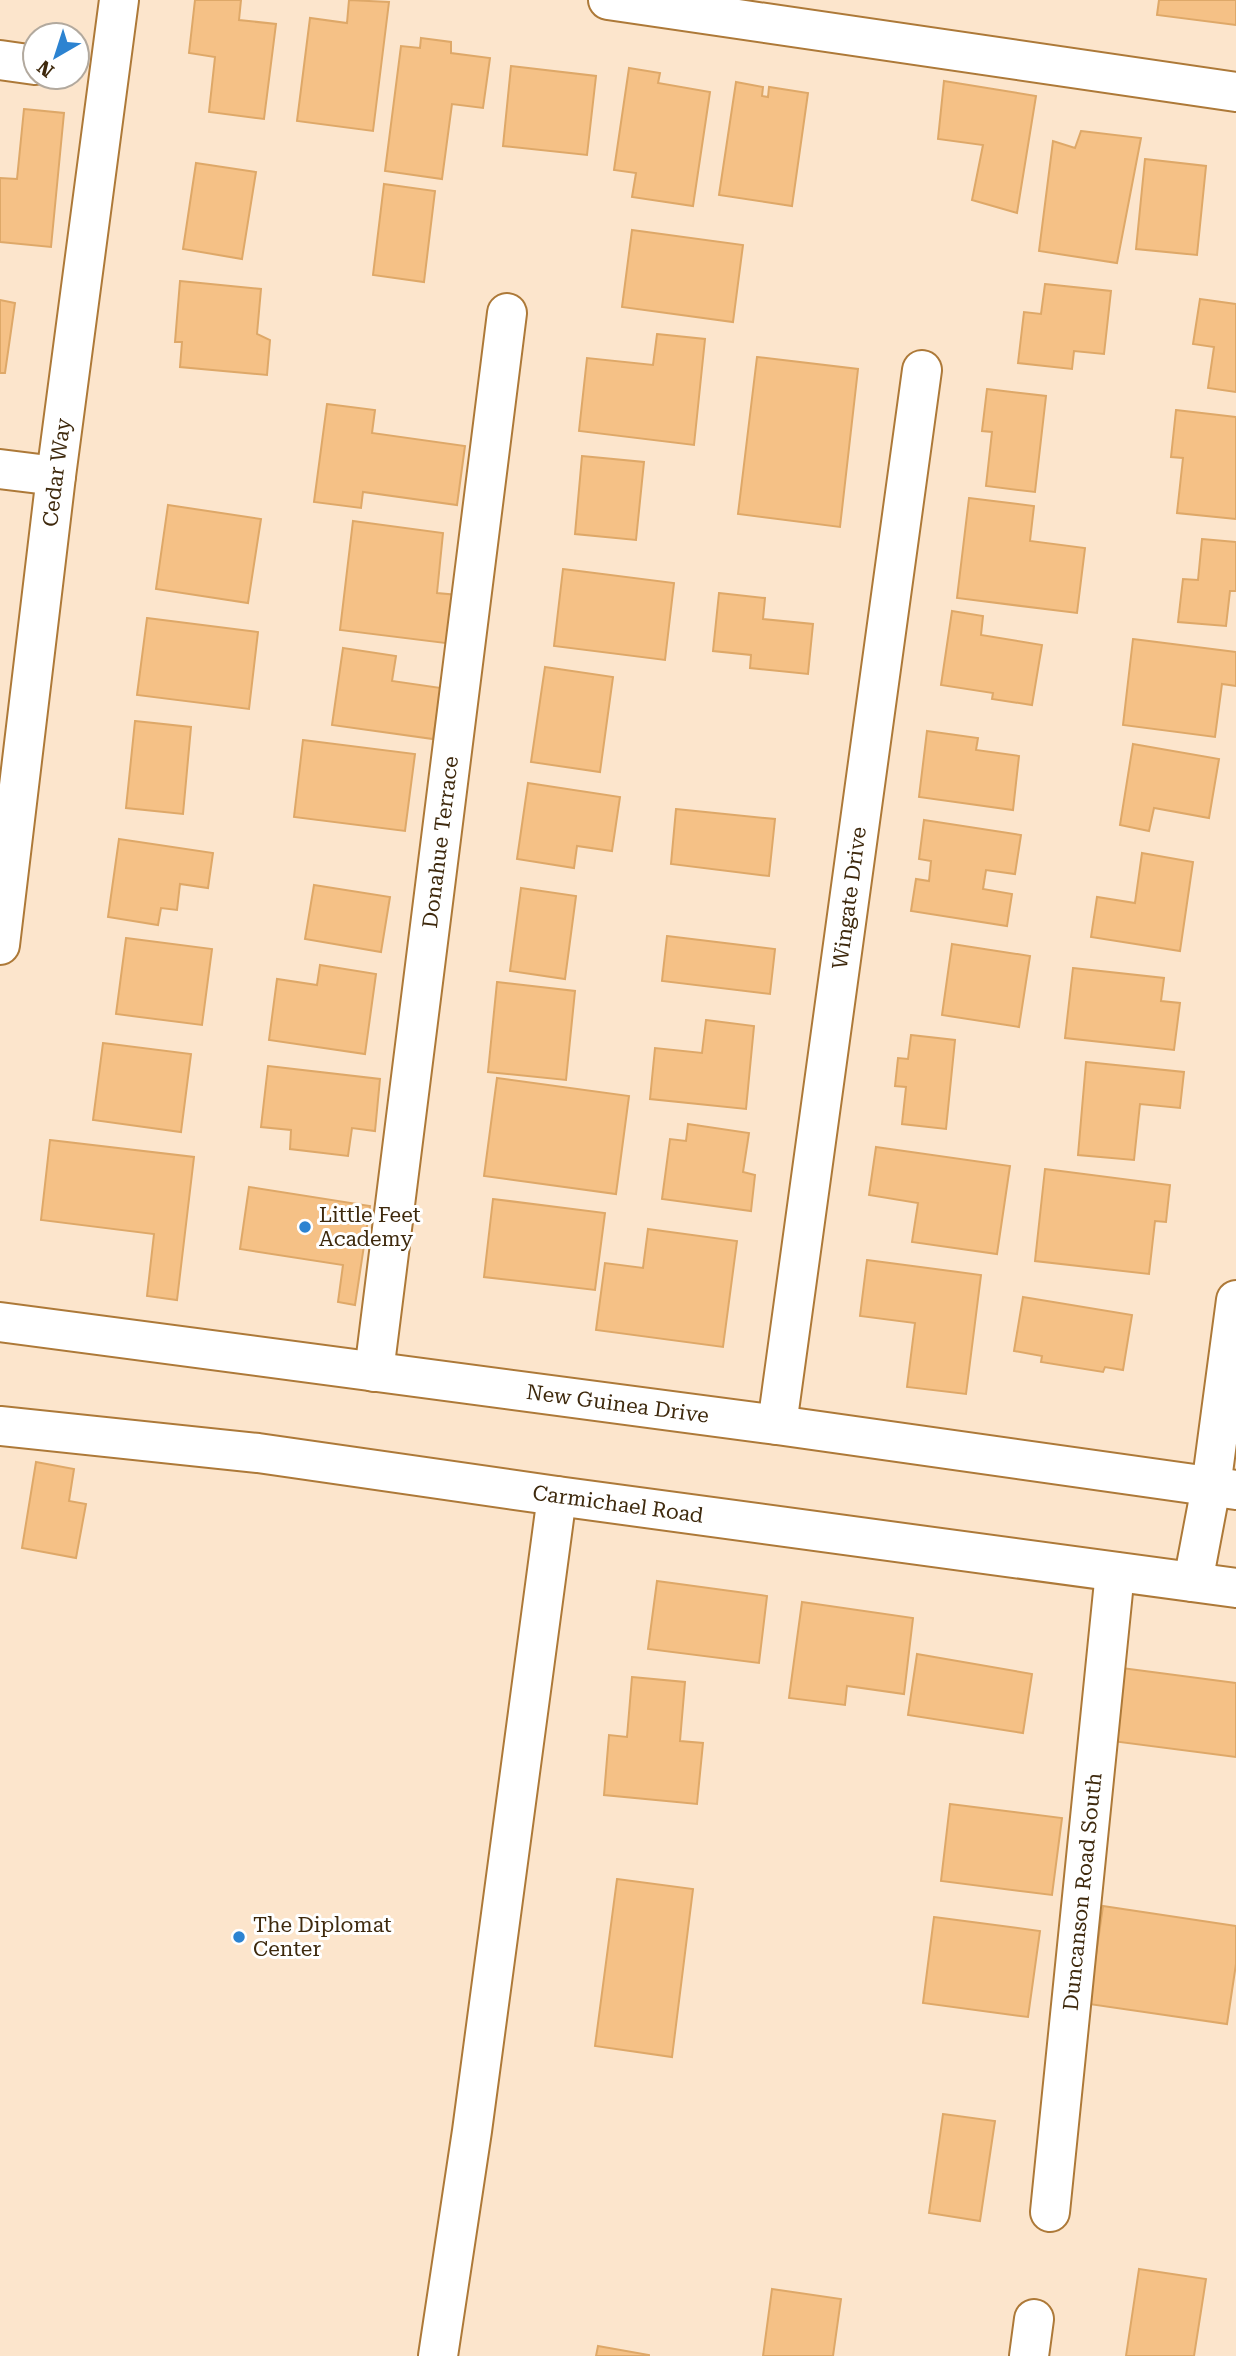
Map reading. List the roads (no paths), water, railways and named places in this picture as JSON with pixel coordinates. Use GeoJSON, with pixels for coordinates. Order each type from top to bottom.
{"type":"FeatureCollection","features":[{"type":"Feature","properties":{"kind":"street","name":"Cedar Way"},"geometry":{"type":"LineString","coordinates":[[0,945],[57,476],[94,74],[119,0]]}},
{"type":"Feature","properties":{"kind":"street"},"geometry":{"type":"LineString","coordinates":[[608,0],[1236,92]]}},
{"type":"Feature","properties":{"kind":"street"},"geometry":{"type":"LineString","coordinates":[[0,60],[21,63]]}},
{"type":"Feature","properties":{"kind":"street","name":"Donahue Terrace"},"geometry":{"type":"LineString","coordinates":[[374,1372],[507,313]]}},
{"type":"Feature","properties":{"kind":"street","name":"Wingate Drive"},"geometry":{"type":"LineString","coordinates":[[777,1425],[922,370]]}},
{"type":"Feature","properties":{"kind":"street"},"geometry":{"type":"LineString","coordinates":[[0,469],[57,476]]}},
{"type":"Feature","properties":{"kind":"street"},"geometry":{"type":"LineString","coordinates":[[1193,1582],[1224,1488],[1236,1300]]}},
{"type":"Feature","properties":{"kind":"street","name":"New Guinea Drive"},"geometry":{"type":"LineString","coordinates":[[0,1322],[777,1425],[1224,1488]]}},
{"type":"Feature","properties":{"kind":"street","name":"Carmichael Road"},"geometry":{"type":"LineString","coordinates":[[0,1426],[258,1454],[1236,1588]]}},
{"type":"Feature","properties":{"kind":"street"},"geometry":{"type":"LineString","coordinates":[[438,2356],[474,2117],[557,1496]]}},
{"type":"Feature","properties":{"kind":"street","name":"Duncanson Road South"},"geometry":{"type":"LineString","coordinates":[[1050,2212],[1115,1572]]}},
{"type":"Feature","properties":{"kind":"street"},"geometry":{"type":"LineString","coordinates":[[1029,2356],[1034,2319]]}},
{"type":"Feature","properties":{"kind":"place","name":"Little Feet Academy"},"geometry":{"type":"Point","coordinates":[305,1227]}},
{"type":"Feature","properties":{"kind":"place","name":"The Diplomat Center"},"geometry":{"type":"Point","coordinates":[239,1937]}}]}
